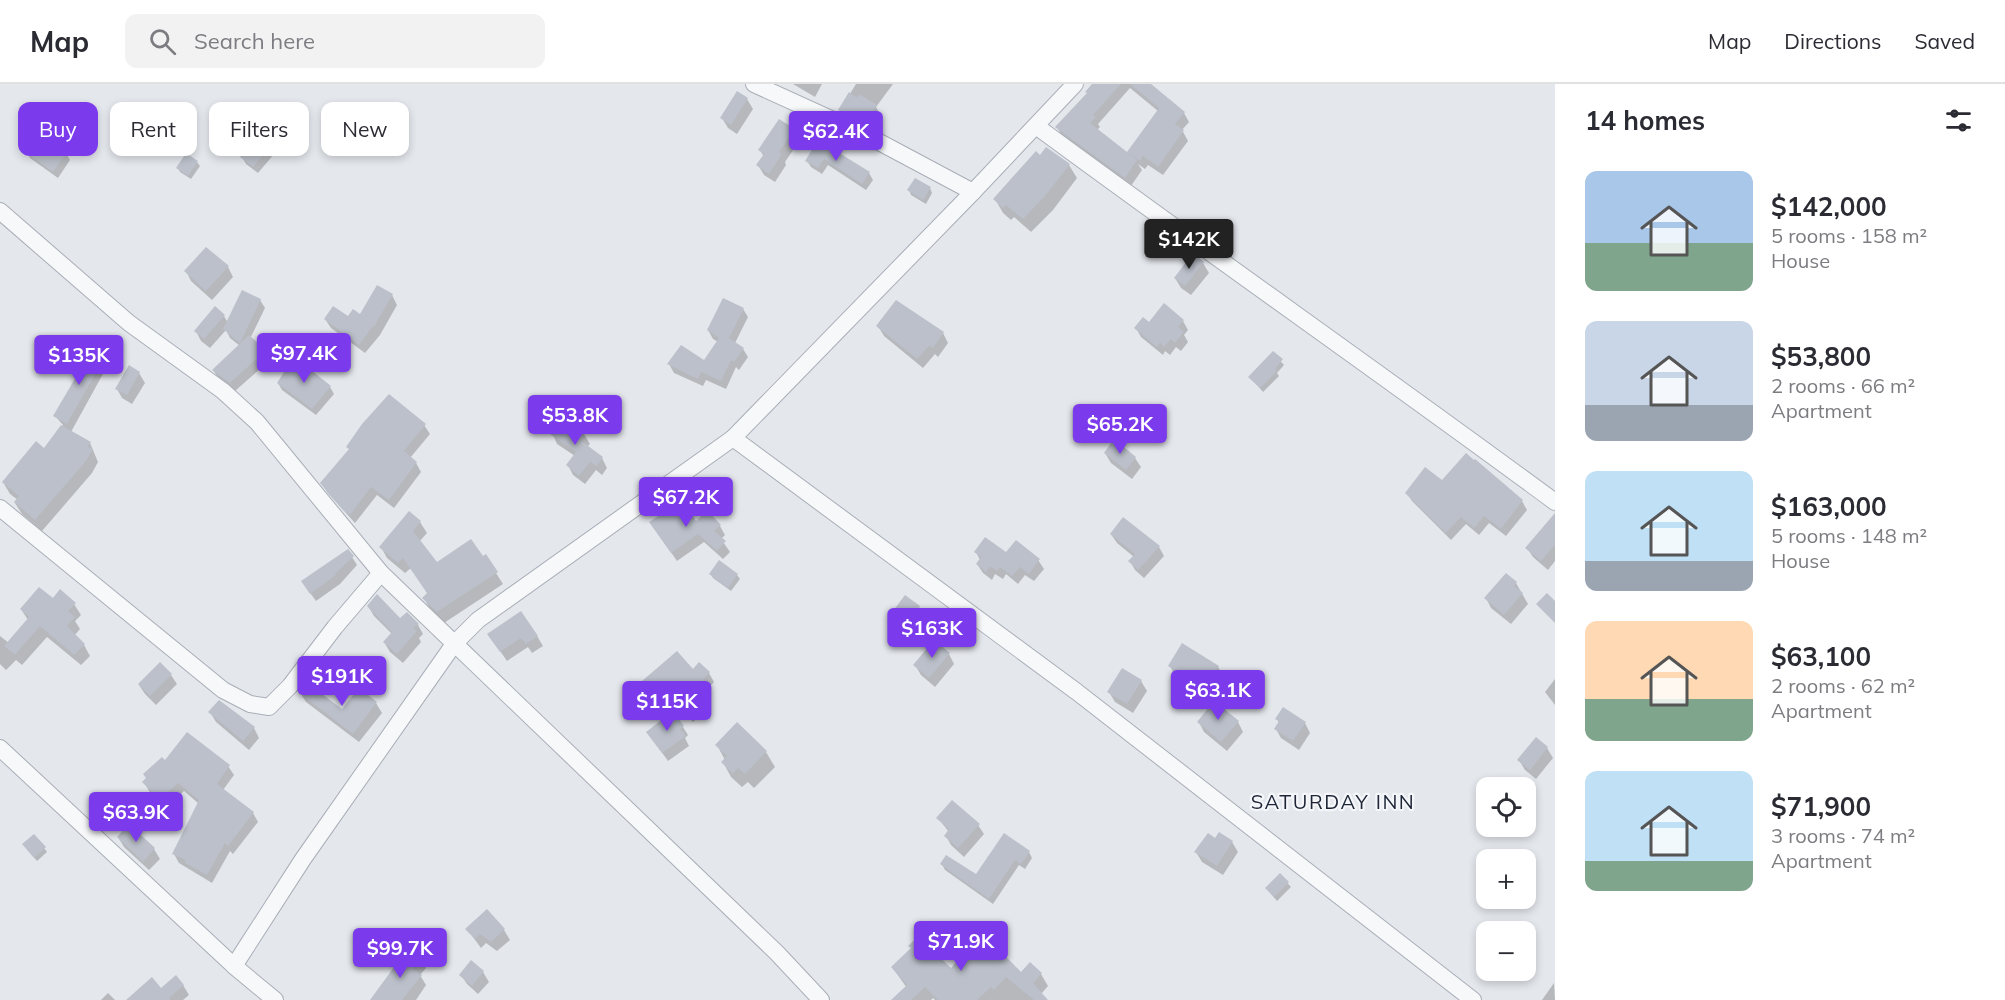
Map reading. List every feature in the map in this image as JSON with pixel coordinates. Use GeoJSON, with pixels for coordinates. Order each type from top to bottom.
{"type":"FeatureCollection","features":[{"type":"Feature","properties":{"kind":"street"},"geometry":{"type":"LineString","coordinates":[[754,84],[866,135],[973,192]]}},
{"type":"Feature","properties":{"kind":"street"},"geometry":{"type":"LineString","coordinates":[[234,966],[303,859],[454,644],[478,620],[733,438],[1075,84]]}},
{"type":"Feature","properties":{"kind":"street"},"geometry":{"type":"LineString","coordinates":[[1036,126],[1209,254],[1419,402],[1555,502]]}},
{"type":"Feature","properties":{"kind":"street"},"geometry":{"type":"LineString","coordinates":[[0,211],[129,323],[223,391],[257,422],[381,573],[777,953],[821,1000]]}},
{"type":"Feature","properties":{"kind":"street"},"geometry":{"type":"LineString","coordinates":[[733,438],[1077,692],[1473,1000]]}},
{"type":"Feature","properties":{"kind":"street"},"geometry":{"type":"LineString","coordinates":[[0,508],[223,690],[250,704],[269,707],[290,686],[335,627],[381,573]]}},
{"type":"Feature","properties":{"kind":"street"},"geometry":{"type":"LineString","coordinates":[[0,748],[234,966],[275,1000]]}},
{"type":"Feature","properties":{"kind":"building"},"geometry":{"type":"Polygon","coordinates":[[[1092,84],[1121,84],[1093,115],[1096,117],[1090,123],[1127,152],[1159,108],[1130,84],[1151,84],[1185,112],[1175,124],[1184,130],[1158,167],[1143,156],[1140,161],[1128,152],[1137,160],[1125,178],[1055,127],[1087,93],[1085,92],[1092,84]]]}},
{"type":"Feature","properties":{"kind":"building"},"geometry":{"type":"Polygon","coordinates":[[[737,91],[748,98],[731,125],[720,118],[737,91]]]}},
{"type":"Feature","properties":{"kind":"building"},"geometry":{"type":"Polygon","coordinates":[[[849,92],[857,98],[859,94],[877,105],[865,123],[838,110],[849,92]]]}},
{"type":"Feature","properties":{"kind":"building"},"geometry":{"type":"Polygon","coordinates":[[[779,119],[795,129],[779,152],[782,154],[769,174],[756,165],[764,154],[758,150],[779,119]]]}},
{"type":"Feature","properties":{"kind":"building"},"geometry":{"type":"Polygon","coordinates":[[[818,140],[870,172],[862,184],[824,159],[818,168],[805,161],[818,140]]]}},
{"type":"Feature","properties":{"kind":"building"},"geometry":{"type":"Polygon","coordinates":[[[1046,147],[1070,164],[1023,219],[1006,205],[1003,208],[993,199],[1036,151],[1040,155],[1046,147]]]}},
{"type":"Feature","properties":{"kind":"building"},"geometry":{"type":"Polygon","coordinates":[[[31,156],[64,156],[53,172],[31,156]]]}},
{"type":"Feature","properties":{"kind":"building"},"geometry":{"type":"Polygon","coordinates":[[[184,156],[190,156],[198,161],[188,176],[176,168],[184,156]]]}},
{"type":"Feature","properties":{"kind":"building"},"geometry":{"type":"Polygon","coordinates":[[[241,156],[262,156],[253,167],[241,156]]]}},
{"type":"Feature","properties":{"kind":"building"},"geometry":{"type":"Polygon","coordinates":[[[915,178],[931,187],[923,200],[907,190],[915,178]]]}},
{"type":"Feature","properties":{"kind":"building"},"geometry":{"type":"Polygon","coordinates":[[[206,247],[229,266],[206,291],[184,271],[206,247]]]}},
{"type":"Feature","properties":{"kind":"building"},"geometry":{"type":"Polygon","coordinates":[[[1193,253],[1204,262],[1185,286],[1174,278],[1193,253]]]}},
{"type":"Feature","properties":{"kind":"building"},"geometry":{"type":"Polygon","coordinates":[[[377,285],[393,294],[374,327],[359,345],[324,319],[333,306],[348,316],[353,309],[360,314],[377,285]]]}},
{"type":"Feature","properties":{"kind":"building"},"geometry":{"type":"Polygon","coordinates":[[[242,290],[261,299],[240,343],[223,329],[242,290]]]}},
{"type":"Feature","properties":{"kind":"building"},"geometry":{"type":"Polygon","coordinates":[[[723,298],[744,308],[729,338],[744,348],[734,362],[731,360],[721,381],[701,372],[698,379],[667,364],[681,345],[704,360],[719,338],[707,330],[723,298]]]}},
{"type":"Feature","properties":{"kind":"building"},"geometry":{"type":"Polygon","coordinates":[[[896,300],[944,332],[933,348],[929,346],[917,359],[876,326],[896,300]]]}},
{"type":"Feature","properties":{"kind":"building"},"geometry":{"type":"Polygon","coordinates":[[[1164,303],[1184,320],[1178,327],[1184,332],[1175,343],[1171,339],[1164,347],[1160,343],[1157,347],[1134,328],[1143,317],[1149,322],[1164,303]]]}},
{"type":"Feature","properties":{"kind":"building"},"geometry":{"type":"Polygon","coordinates":[[[215,306],[225,315],[204,339],[194,331],[215,306]]]}},
{"type":"Feature","properties":{"kind":"building"},"geometry":{"type":"Polygon","coordinates":[[[249,335],[266,350],[230,383],[212,370],[249,335]]]}},
{"type":"Feature","properties":{"kind":"building"},"geometry":{"type":"Polygon","coordinates":[[[93,348],[106,355],[67,424],[53,416],[93,348]]]}},
{"type":"Feature","properties":{"kind":"building"},"geometry":{"type":"Polygon","coordinates":[[[1273,351],[1283,359],[1275,369],[1277,371],[1260,388],[1248,377],[1273,351]]]}},
{"type":"Feature","properties":{"kind":"building"},"geometry":{"type":"Polygon","coordinates":[[[293,358],[331,386],[312,409],[277,383],[293,358]]]}},
{"type":"Feature","properties":{"kind":"building"},"geometry":{"type":"Polygon","coordinates":[[[129,365],[140,372],[127,395],[115,389],[129,365]]]}},
{"type":"Feature","properties":{"kind":"building"},"geometry":{"type":"Polygon","coordinates":[[[389,394],[426,424],[404,451],[417,462],[389,500],[371,487],[350,515],[320,483],[349,449],[346,447],[362,424],[389,394]]]}},
{"type":"Feature","properties":{"kind":"building"},"geometry":{"type":"Polygon","coordinates":[[[559,416],[585,433],[580,440],[603,457],[597,466],[590,462],[579,476],[566,465],[576,452],[550,434],[552,431],[549,430],[559,416]]]}},
{"type":"Feature","properties":{"kind":"building"},"geometry":{"type":"Polygon","coordinates":[[[61,425],[91,442],[88,447],[93,449],[86,461],[35,520],[14,502],[19,496],[2,482],[36,441],[44,448],[61,425]]]}},
{"type":"Feature","properties":{"kind":"building"},"geometry":{"type":"Polygon","coordinates":[[[1114,439],[1136,457],[1126,470],[1104,453],[1114,439]]]}},
{"type":"Feature","properties":{"kind":"building"},"geometry":{"type":"Polygon","coordinates":[[[1466,453],[1523,500],[1501,529],[1484,516],[1474,528],[1461,517],[1446,533],[1405,493],[1425,467],[1442,480],[1466,453]]]}},
{"type":"Feature","properties":{"kind":"building"},"geometry":{"type":"Polygon","coordinates":[[[683,500],[696,521],[707,510],[721,525],[714,531],[726,541],[717,551],[698,534],[671,553],[649,522],[683,500]]]}},
{"type":"Feature","properties":{"kind":"building"},"geometry":{"type":"Polygon","coordinates":[[[409,511],[421,521],[413,531],[437,562],[471,539],[483,556],[486,554],[498,572],[437,612],[422,598],[427,593],[403,558],[398,563],[379,547],[409,511]]]}},
{"type":"Feature","properties":{"kind":"building"},"geometry":{"type":"Polygon","coordinates":[[[1555,513],[1555,545],[1541,561],[1525,548],[1555,513]]]}},
{"type":"Feature","properties":{"kind":"building"},"geometry":{"type":"Polygon","coordinates":[[[1123,517],[1160,546],[1138,570],[1128,561],[1135,554],[1110,534],[1123,517]]]}},
{"type":"Feature","properties":{"kind":"building"},"geometry":{"type":"Polygon","coordinates":[[[985,537],[1006,552],[1016,540],[1040,559],[1029,574],[1020,567],[1012,576],[1000,567],[997,571],[990,566],[986,572],[976,564],[981,557],[974,552],[985,537]]]}},
{"type":"Feature","properties":{"kind":"building"},"geometry":{"type":"Polygon","coordinates":[[[348,549],[354,556],[336,575],[310,594],[301,581],[348,549]]]}},
{"type":"Feature","properties":{"kind":"building"},"geometry":{"type":"Polygon","coordinates":[[[719,560],[738,574],[728,588],[709,574],[719,560]]]}},
{"type":"Feature","properties":{"kind":"building"},"geometry":{"type":"Polygon","coordinates":[[[1506,573],[1517,582],[1514,586],[1523,593],[1504,615],[1484,598],[1506,573]]]}},
{"type":"Feature","properties":{"kind":"building"},"geometry":{"type":"Polygon","coordinates":[[[39,587],[53,598],[60,589],[76,603],[68,611],[75,617],[67,626],[85,644],[74,655],[40,626],[15,655],[4,646],[29,617],[20,609],[39,587]]]}},
{"type":"Feature","properties":{"kind":"building"},"geometry":{"type":"Polygon","coordinates":[[[1547,593],[1555,601],[1555,623],[1536,604],[1547,593]]]}},
{"type":"Feature","properties":{"kind":"building"},"geometry":{"type":"Polygon","coordinates":[[[377,594],[400,618],[407,612],[419,624],[413,628],[417,631],[397,654],[383,642],[392,632],[367,606],[377,594]]]}},
{"type":"Feature","properties":{"kind":"building"},"geometry":{"type":"Polygon","coordinates":[[[905,595],[920,606],[908,622],[893,611],[905,595]]]}},
{"type":"Feature","properties":{"kind":"building"},"geometry":{"type":"Polygon","coordinates":[[[521,611],[538,636],[526,644],[521,638],[500,652],[487,634],[521,611]]]}},
{"type":"Feature","properties":{"kind":"building"},"geometry":{"type":"Polygon","coordinates":[[[934,640],[950,653],[929,678],[913,665],[934,640]]]}},
{"type":"Feature","properties":{"kind":"building"},"geometry":{"type":"Polygon","coordinates":[[[1182,643],[1219,666],[1205,689],[1168,666],[1182,643]]]}},
{"type":"Feature","properties":{"kind":"building"},"geometry":{"type":"Polygon","coordinates":[[[677,651],[693,669],[699,662],[710,672],[696,688],[704,698],[687,713],[661,685],[645,699],[635,687],[677,651]]]}},
{"type":"Feature","properties":{"kind":"building"},"geometry":{"type":"Polygon","coordinates":[[[160,662],[172,674],[150,696],[138,684],[160,662]]]}},
{"type":"Feature","properties":{"kind":"building"},"geometry":{"type":"Polygon","coordinates":[[[1122,668],[1142,680],[1127,704],[1107,692],[1122,668]]]}},
{"type":"Feature","properties":{"kind":"building"},"geometry":{"type":"Polygon","coordinates":[[[306,682],[342,709],[359,688],[377,702],[353,734],[298,692],[306,682]]]}},
{"type":"Feature","properties":{"kind":"building"},"geometry":{"type":"Polygon","coordinates":[[[219,700],[255,727],[243,741],[208,712],[219,700]]]}},
{"type":"Feature","properties":{"kind":"building"},"geometry":{"type":"Polygon","coordinates":[[[1214,701],[1239,721],[1221,742],[1197,722],[1214,701]]]}},
{"type":"Feature","properties":{"kind":"building"},"geometry":{"type":"Polygon","coordinates":[[[1283,707],[1306,722],[1293,741],[1274,729],[1279,721],[1275,719],[1283,707]]]}},
{"type":"Feature","properties":{"kind":"building"},"geometry":{"type":"Polygon","coordinates":[[[673,711],[684,726],[680,729],[686,736],[662,753],[646,732],[673,711]]]}},
{"type":"Feature","properties":{"kind":"building"},"geometry":{"type":"Polygon","coordinates":[[[737,722],[767,751],[745,774],[738,768],[733,774],[721,762],[727,756],[715,745],[737,722]]]}},
{"type":"Feature","properties":{"kind":"building"},"geometry":{"type":"Polygon","coordinates":[[[187,732],[230,765],[217,784],[254,812],[228,846],[225,843],[207,875],[185,863],[186,860],[172,854],[199,800],[178,783],[160,800],[142,782],[146,778],[143,774],[162,757],[165,760],[187,732]]]}},
{"type":"Feature","properties":{"kind":"building"},"geometry":{"type":"Polygon","coordinates":[[[1536,737],[1548,747],[1530,770],[1517,760],[1536,737]]]}},
{"type":"Feature","properties":{"kind":"building"},"geometry":{"type":"Polygon","coordinates":[[[952,800],[980,824],[958,848],[944,836],[949,829],[936,818],[952,800]]]}},
{"type":"Feature","properties":{"kind":"building"},"geometry":{"type":"Polygon","coordinates":[[[129,824],[155,848],[143,862],[117,837],[129,824]]]}},
{"type":"Feature","properties":{"kind":"building"},"geometry":{"type":"Polygon","coordinates":[[[1219,832],[1233,841],[1217,866],[1194,852],[1208,833],[1215,838],[1219,832]]]}},
{"type":"Feature","properties":{"kind":"building"},"geometry":{"type":"Polygon","coordinates":[[[1004,833],[1030,851],[1021,864],[1015,860],[989,899],[940,864],[946,855],[976,874],[1004,833]]]}},
{"type":"Feature","properties":{"kind":"building"},"geometry":{"type":"Polygon","coordinates":[[[34,834],[46,847],[34,858],[22,844],[34,834]]]}},
{"type":"Feature","properties":{"kind":"building"},"geometry":{"type":"Polygon","coordinates":[[[1280,873],[1289,882],[1274,897],[1265,888],[1280,873]]]}},
{"type":"Feature","properties":{"kind":"building"},"geometry":{"type":"Polygon","coordinates":[[[487,909],[505,929],[491,942],[480,934],[475,939],[465,929],[487,909]]]}},
{"type":"Feature","properties":{"kind":"building"},"geometry":{"type":"Polygon","coordinates":[[[982,932],[1021,972],[1030,962],[1042,973],[1033,983],[1048,1000],[1034,1000],[1006,977],[994,990],[991,987],[977,1000],[938,1000],[925,987],[911,1000],[891,1000],[907,985],[891,967],[911,948],[908,946],[922,933],[931,943],[928,946],[951,968],[982,932]]]}},
{"type":"Feature","properties":{"kind":"building"},"geometry":{"type":"Polygon","coordinates":[[[408,948],[422,958],[413,969],[422,975],[402,1000],[370,1000],[408,948]]]}},
{"type":"Feature","properties":{"kind":"building"},"geometry":{"type":"Polygon","coordinates":[[[471,960],[484,971],[472,986],[459,975],[471,960]]]}},
{"type":"Feature","properties":{"kind":"building"},"geometry":{"type":"Polygon","coordinates":[[[176,975],[184,985],[169,998],[171,1000],[126,1000],[152,977],[161,988],[176,975]]]}},
{"type":"Feature","properties":{"kind":"district","name":"SATURDAY INN"},"geometry":{"type":"Point","coordinates":[1333,801]}}]}
